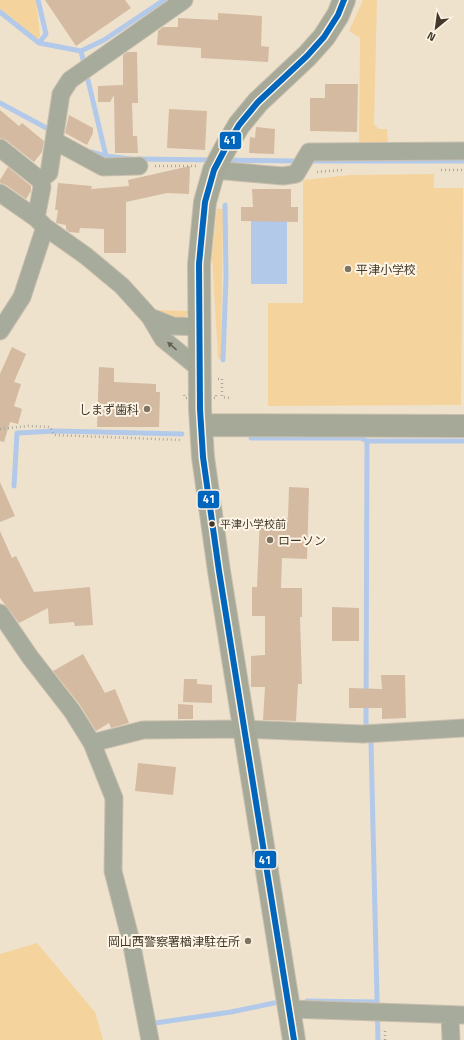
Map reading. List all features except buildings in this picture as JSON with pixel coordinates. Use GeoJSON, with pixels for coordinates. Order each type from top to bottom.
{"type":"FeatureCollection","features":[{"type":"Feature","properties":{"kind":"main road"},"geometry":{"type":"LineString","coordinates":[[294,1040],[219,571],[203,457],[200,408],[201,370],[198,327],[199,264],[205,202],[219,161],[239,125],[258,102],[307,56],[324,37],[338,15],[344,0]]}},
{"type":"Feature","properties":{"kind":"main road"},"geometry":{"type":"LineString","coordinates":[[202,425],[464,426]]}},
{"type":"Feature","properties":{"kind":"street"},"geometry":{"type":"LineString","coordinates":[[40,180],[49,173],[56,135],[61,94],[70,80],[85,68],[184,0]]}},
{"type":"Feature","properties":{"kind":"street"},"geometry":{"type":"LineString","coordinates":[[56,135],[102,167],[139,166]]}},
{"type":"Feature","properties":{"kind":"street"},"geometry":{"type":"LineString","coordinates":[[0,148],[40,180],[42,187],[40,223],[22,297],[0,331]]}},
{"type":"Feature","properties":{"kind":"street"},"geometry":{"type":"LineString","coordinates":[[219,161],[282,176],[301,166],[309,152],[464,151]]}},
{"type":"Feature","properties":{"kind":"street"},"geometry":{"type":"LineString","coordinates":[[0,193],[86,256],[122,286],[150,317],[163,338],[201,370]]}},
{"type":"Feature","properties":{"kind":"street"},"geometry":{"type":"LineString","coordinates":[[150,317],[173,326],[198,327]]}},
{"type":"Feature","properties":{"kind":"street"},"geometry":{"type":"LineString","coordinates":[[0,613],[30,657],[72,711],[92,743],[114,798],[113,871],[131,941],[150,1040]]}},
{"type":"Feature","properties":{"kind":"street"},"geometry":{"type":"LineString","coordinates":[[92,743],[143,730],[244,729],[369,734],[464,728]]}},
{"type":"Feature","properties":{"kind":"street"},"geometry":{"type":"LineString","coordinates":[[289,1009],[457,1015],[451,1040]]}},
{"type":"Feature","properties":{"kind":"path"},"geometry":{"type":"LineString","coordinates":[[139,166],[203,166],[219,161]]}},
{"type":"Feature","properties":{"kind":"path"},"geometry":{"type":"LineString","coordinates":[[301,166],[343,170]]}},
{"type":"Feature","properties":{"kind":"path"},"geometry":{"type":"LineString","coordinates":[[434,170],[464,170]]}},
{"type":"Feature","properties":{"kind":"path"},"geometry":{"type":"LineString","coordinates":[[222,381],[222,397],[229,398]]}},
{"type":"Feature","properties":{"kind":"path"},"geometry":{"type":"LineString","coordinates":[[184,395],[185,398],[216,398],[216,395]]}},
{"type":"Feature","properties":{"kind":"path"},"geometry":{"type":"LineString","coordinates":[[0,429],[28,426],[50,427],[54,435],[175,438],[186,441]]}},
{"type":"Feature","properties":{"kind":"shaded area"},"geometry":{"type":"Polygon","coordinates":[[[0,0],[36,0],[40,36],[37,40],[0,9],[0,0]]]}},
{"type":"Feature","properties":{"kind":"shaded area"},"geometry":{"type":"Polygon","coordinates":[[[363,0],[377,0],[374,124],[379,129],[387,129],[388,146],[359,147],[360,38],[349,31],[363,0]]]}},
{"type":"Feature","properties":{"kind":"shaded area","name":"平津小学校"},"geometry":{"type":"Polygon","coordinates":[[[434,174],[434,188],[463,188],[461,405],[268,406],[268,303],[303,303],[303,180],[351,175],[434,174]]]}},
{"type":"Feature","properties":{"kind":"shaded area"},"geometry":{"type":"Polygon","coordinates":[[[217,209],[223,209],[221,360],[218,358],[212,256],[217,209]]]}},
{"type":"Feature","properties":{"kind":"shaded area"},"geometry":{"type":"Polygon","coordinates":[[[158,310],[189,311],[185,318],[178,319],[167,317],[158,310]]]}},
{"type":"Feature","properties":{"kind":"shaded area"},"geometry":{"type":"Polygon","coordinates":[[[37,943],[95,1012],[103,1040],[0,1040],[0,954],[37,943]]]}},
{"type":"Feature","properties":{"kind":"water"},"geometry":{"type":"Polygon","coordinates":[[[251,221],[287,221],[287,284],[251,284],[251,221]]]}},
{"type":"Feature","properties":{"kind":"waterway"},"geometry":{"type":"LineString","coordinates":[[38,0],[46,34],[39,43]]}},
{"type":"Feature","properties":{"kind":"waterway"},"geometry":{"type":"LineString","coordinates":[[0,12],[39,43],[81,51],[104,40],[164,0]]}},
{"type":"Feature","properties":{"kind":"waterway"},"geometry":{"type":"LineString","coordinates":[[81,51],[106,156],[131,159]]}},
{"type":"Feature","properties":{"kind":"waterway"},"geometry":{"type":"LineString","coordinates":[[0,103],[52,131]]}},
{"type":"Feature","properties":{"kind":"waterway"},"geometry":{"type":"LineString","coordinates":[[91,152],[106,156]]}},
{"type":"Feature","properties":{"kind":"waterway"},"geometry":{"type":"LineString","coordinates":[[139,159],[213,160]]}},
{"type":"Feature","properties":{"kind":"waterway"},"geometry":{"type":"LineString","coordinates":[[225,160],[299,161]]}},
{"type":"Feature","properties":{"kind":"waterway"},"geometry":{"type":"LineString","coordinates":[[307,161],[464,161]]}},
{"type":"Feature","properties":{"kind":"waterway"},"geometry":{"type":"LineString","coordinates":[[223,360],[226,277],[225,205]]}},
{"type":"Feature","properties":{"kind":"waterway"},"geometry":{"type":"LineString","coordinates":[[14,486],[17,433],[56,431],[182,434]]}},
{"type":"Feature","properties":{"kind":"waterway"},"geometry":{"type":"LineString","coordinates":[[251,438],[361,438],[367,441]]}},
{"type":"Feature","properties":{"kind":"waterway"},"geometry":{"type":"LineString","coordinates":[[378,1040],[371,742],[366,723],[367,441],[464,441]]}},
{"type":"Feature","properties":{"kind":"waterway"},"geometry":{"type":"LineString","coordinates":[[307,1001],[376,1002]]}},
{"type":"Feature","properties":{"kind":"waterway"},"geometry":{"type":"LineString","coordinates":[[155,1023],[231,1012],[274,1003]]}},
{"type":"Feature","properties":{"kind":"transit line","name":"41"},"geometry":{"type":"LineString","coordinates":[[294,1040],[219,571],[203,457],[200,409],[199,264],[205,202],[214,170],[225,149],[239,125],[258,102],[307,56],[324,37],[338,15],[344,0]]}},
{"type":"Feature","properties":{"kind":"place","name":"平津小学校"},"geometry":{"type":"Point","coordinates":[348,269]}},
{"type":"Feature","properties":{"kind":"place","name":"しまず歯科"},"geometry":{"type":"Point","coordinates":[147,409]}},
{"type":"Feature","properties":{"kind":"place","name":"平津小学校前"},"geometry":{"type":"Point","coordinates":[212,524]}},
{"type":"Feature","properties":{"kind":"place","name":"ローソン"},"geometry":{"type":"Point","coordinates":[270,540]}},
{"type":"Feature","properties":{"kind":"place","name":"岡山西警察署楢津駐在所"},"geometry":{"type":"Point","coordinates":[248,941]}}]}
